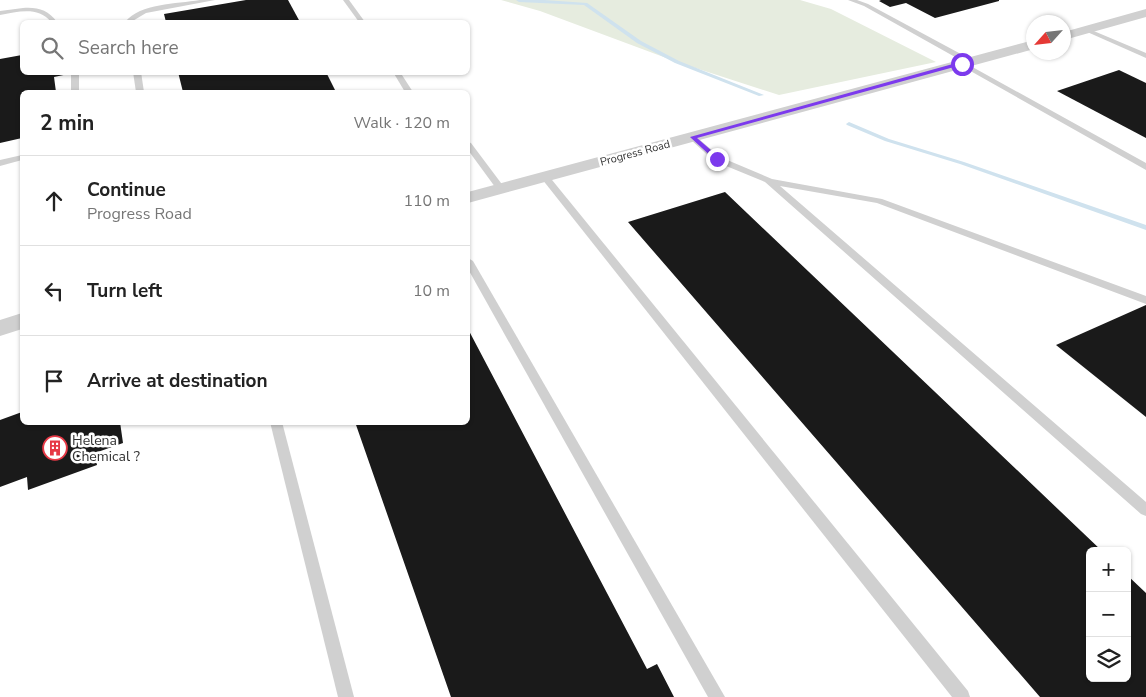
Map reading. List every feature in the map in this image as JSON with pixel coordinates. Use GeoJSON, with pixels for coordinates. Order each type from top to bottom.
{"type":"FeatureCollection","features":[{"type":"Feature","properties":{"kind":"street"},"geometry":{"type":"LineString","coordinates":[[1071,34],[1146,13]]}},
{"type":"Feature","properties":{"kind":"street","name":"Progress Road"},"geometry":{"type":"LineString","coordinates":[[470,197],[1026,46]]}},
{"type":"Feature","properties":{"kind":"street"},"geometry":{"type":"LineString","coordinates":[[0,328],[20,322]]}},
{"type":"Feature","properties":{"kind":"lane"},"geometry":{"type":"LineString","coordinates":[[130,20],[144,11],[212,0]]}},
{"type":"Feature","properties":{"kind":"lane"},"geometry":{"type":"LineString","coordinates":[[346,0],[361,20]]}},
{"type":"Feature","properties":{"kind":"lane"},"geometry":{"type":"LineString","coordinates":[[851,0],[866,5],[1146,167]]}},
{"type":"Feature","properties":{"kind":"lane"},"geometry":{"type":"LineString","coordinates":[[0,13],[41,10],[53,20]]}},
{"type":"Feature","properties":{"kind":"lane"},"geometry":{"type":"LineString","coordinates":[[1087,30],[1146,56]]}},
{"type":"Feature","properties":{"kind":"lane"},"geometry":{"type":"LineString","coordinates":[[75,75],[75,90]]}},
{"type":"Feature","properties":{"kind":"lane"},"geometry":{"type":"LineString","coordinates":[[137,75],[140,90]]}},
{"type":"Feature","properties":{"kind":"lane"},"geometry":{"type":"LineString","coordinates":[[398,75],[409,90]]}},
{"type":"Feature","properties":{"kind":"lane"},"geometry":{"type":"LineString","coordinates":[[693,137],[717,159],[768,180],[879,201],[1146,300]]}},
{"type":"Feature","properties":{"kind":"lane"},"geometry":{"type":"LineString","coordinates":[[470,148],[502,189]]}},
{"type":"Feature","properties":{"kind":"lane"},"geometry":{"type":"LineString","coordinates":[[0,163],[20,158]]}},
{"type":"Feature","properties":{"kind":"lane"},"geometry":{"type":"LineString","coordinates":[[545,177],[962,697]]}},
{"type":"Feature","properties":{"kind":"lane"},"geometry":{"type":"LineString","coordinates":[[768,180],[1146,510]]}},
{"type":"Feature","properties":{"kind":"lane"},"geometry":{"type":"LineString","coordinates":[[470,265],[717,697]]}},
{"type":"Feature","properties":{"kind":"lane"},"geometry":{"type":"LineString","coordinates":[[277,425],[346,697]]}},
{"type":"Feature","properties":{"kind":"shaded area"},"geometry":{"type":"Polygon","coordinates":[[[501,0],[800,0],[831,9],[936,62],[779,95],[677,62],[540,11],[501,0]]]}},
{"type":"Feature","properties":{"kind":"building"},"geometry":{"type":"Polygon","coordinates":[[[246,0],[288,0],[299,20],[166,20],[164,14],[246,0]]]}},
{"type":"Feature","properties":{"kind":"building"},"geometry":{"type":"Polygon","coordinates":[[[879,1],[999,1],[935,18],[906,3],[890,7],[879,1]]]}},
{"type":"Feature","properties":{"kind":"building"},"geometry":{"type":"Polygon","coordinates":[[[20,55],[20,75],[64,75],[54,77],[56,90],[20,90],[20,138],[0,143],[0,59],[20,55]]]}},
{"type":"Feature","properties":{"kind":"building"},"geometry":{"type":"Polygon","coordinates":[[[1119,70],[1146,83],[1146,138],[1057,91],[1119,70]]]}},
{"type":"Feature","properties":{"kind":"building"},"geometry":{"type":"Polygon","coordinates":[[[179,75],[328,75],[335,90],[182,90],[179,75]]]}},
{"type":"Feature","properties":{"kind":"building"},"geometry":{"type":"Polygon","coordinates":[[[725,192],[1098,547],[1086,547],[1086,682],[1131,682],[1131,579],[1146,593],[1146,697],[1040,697],[628,222],[725,192]]]}},
{"type":"Feature","properties":{"kind":"building"},"geometry":{"type":"Polygon","coordinates":[[[1146,305],[1146,417],[1056,345],[1146,305]]]}},
{"type":"Feature","properties":{"kind":"building"},"geometry":{"type":"Polygon","coordinates":[[[470,333],[647,669],[657,664],[674,697],[451,697],[356,425],[470,425],[470,333]]]}},
{"type":"Feature","properties":{"kind":"building","name":"Helena Chemical ?"},"geometry":{"type":"Polygon","coordinates":[[[20,413],[20,425],[120,425],[123,443],[95,453],[97,465],[28,490],[27,477],[0,487],[0,420],[20,413]]]}},
{"type":"Feature","properties":{"kind":"waterway"},"geometry":{"type":"LineString","coordinates":[[519,0],[585,4],[639,42],[677,62],[761,95]]}},
{"type":"Feature","properties":{"kind":"waterway"},"geometry":{"type":"LineString","coordinates":[[849,124],[887,140],[962,163],[1146,228]]}},
{"type":"Feature","properties":{"kind":"place","name":"Helena Chemical ?"},"geometry":{"type":"Point","coordinates":[55,448]}},
{"type":"Feature","properties":{"kind":"route"},"geometry":{"type":"LineString","coordinates":[[717,159],[693,137],[962,64]]}}]}
